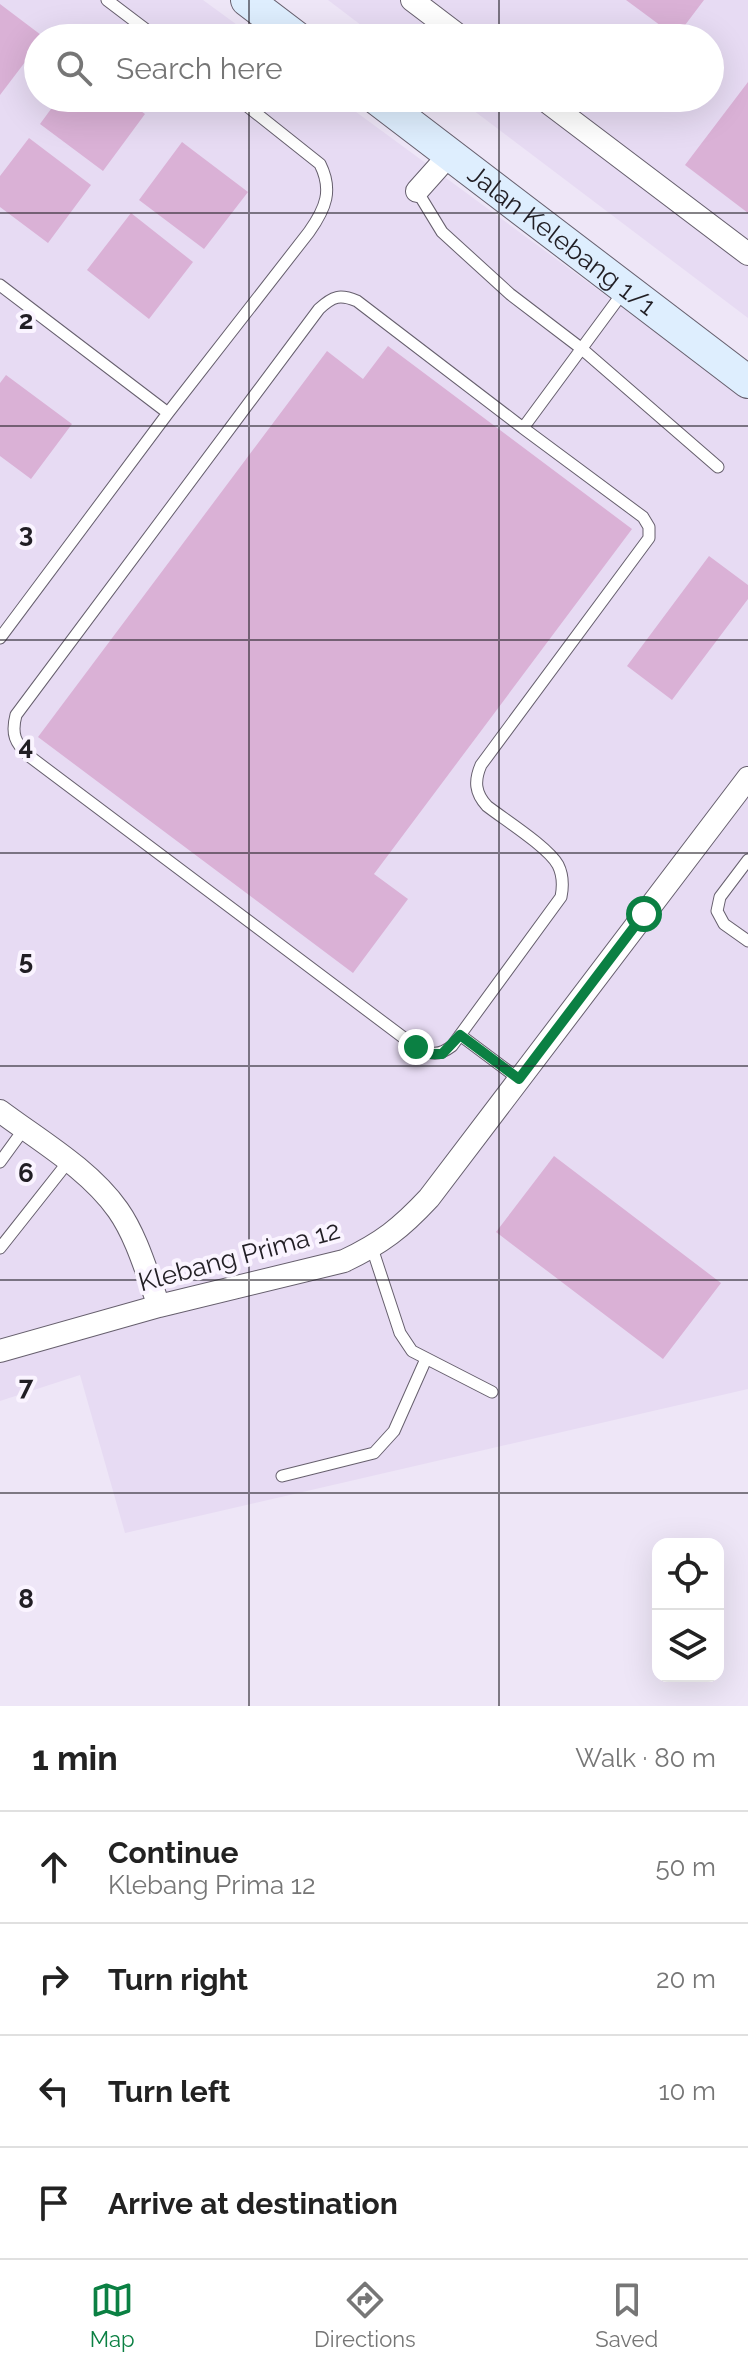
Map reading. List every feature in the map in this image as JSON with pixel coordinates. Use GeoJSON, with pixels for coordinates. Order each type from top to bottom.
{"type":"FeatureCollection","features":[{"type":"Feature","properties":{"kind":"street"},"geometry":{"type":"LineString","coordinates":[[247,0],[279,24]]}},
{"type":"Feature","properties":{"kind":"street"},"geometry":{"type":"LineString","coordinates":[[412,0],[444,24]]}},
{"type":"Feature","properties":{"kind":"street","name":"Jalan Kelebang 1/1"},"geometry":{"type":"LineString","coordinates":[[394,112],[748,382]]}},
{"type":"Feature","properties":{"kind":"street"},"geometry":{"type":"LineString","coordinates":[[560,112],[748,254]]}},
{"type":"Feature","properties":{"kind":"street"},"geometry":{"type":"LineString","coordinates":[[417,191],[450,154]]}},
{"type":"Feature","properties":{"kind":"street","name":"Klebang Prima 12"},"geometry":{"type":"LineString","coordinates":[[0,1351],[159,1306],[344,1261],[372,1248],[401,1228],[429,1198],[748,778]]}},
{"type":"Feature","properties":{"kind":"street"},"geometry":{"type":"LineString","coordinates":[[0,1111],[94,1182],[119,1211],[159,1306]]}},
{"type":"Feature","properties":{"kind":"lane"},"geometry":{"type":"LineString","coordinates":[[107,0],[139,24]]}},
{"type":"Feature","properties":{"kind":"lane"},"geometry":{"type":"LineString","coordinates":[[0,638],[168,413],[309,232],[326,204],[326,176],[320,164],[255,112]]}},
{"type":"Feature","properties":{"kind":"lane"},"geometry":{"type":"LineString","coordinates":[[417,191],[442,232],[510,294],[582,349],[718,467]]}},
{"type":"Feature","properties":{"kind":"lane"},"geometry":{"type":"LineString","coordinates":[[0,285],[168,413]]}},
{"type":"Feature","properties":{"kind":"lane"},"geometry":{"type":"LineString","coordinates":[[523,428],[626,289]]}},
{"type":"Feature","properties":{"kind":"lane"},"geometry":{"type":"LineString","coordinates":[[343,296],[357,301],[643,517],[649,527],[649,538],[481,765],[477,775],[476,787],[480,798],[558,865],[563,883],[561,897],[553,912],[460,1035],[442,1054],[429,1054],[416,1047],[29,756],[17,745],[12,731],[16,715],[319,309],[331,298],[343,296]]}},
{"type":"Feature","properties":{"kind":"lane"},"geometry":{"type":"LineString","coordinates":[[748,860],[720,897],[717,911],[724,924],[748,941]]}},
{"type":"Feature","properties":{"kind":"lane"},"geometry":{"type":"LineString","coordinates":[[460,1035],[519,1079]]}},
{"type":"Feature","properties":{"kind":"lane"},"geometry":{"type":"LineString","coordinates":[[0,1162],[24,1129]]}},
{"type":"Feature","properties":{"kind":"lane"},"geometry":{"type":"LineString","coordinates":[[0,1248],[68,1162]]}},
{"type":"Feature","properties":{"kind":"lane"},"geometry":{"type":"LineString","coordinates":[[372,1248],[400,1333],[412,1351],[492,1392]]}},
{"type":"Feature","properties":{"kind":"lane"},"geometry":{"type":"LineString","coordinates":[[282,1476],[374,1453],[394,1431],[426,1359]]}},
{"type":"Feature","properties":{"kind":"shaded area"},"geometry":{"type":"Polygon","coordinates":[[[0,0],[203,0],[236,24],[24,24],[24,112],[356,112],[748,400],[748,1389],[125,1533],[80,1375],[0,1401],[0,0]]]}},
{"type":"Feature","properties":{"kind":"shaded area"},"geometry":{"type":"Polygon","coordinates":[[[328,0],[748,0],[748,318],[476,112],[724,112],[724,24],[360,24],[328,0]]]}},
{"type":"Feature","properties":{"kind":"building"},"geometry":{"type":"Polygon","coordinates":[[[626,0],[704,0],[686,24],[658,24],[626,0]]]}},
{"type":"Feature","properties":{"kind":"building"},"geometry":{"type":"Polygon","coordinates":[[[0,4],[26,24],[24,24],[24,63],[0,95],[0,4]]]}},
{"type":"Feature","properties":{"kind":"building"},"geometry":{"type":"Polygon","coordinates":[[[748,82],[748,213],[685,165],[748,82]]]}},
{"type":"Feature","properties":{"kind":"building"},"geometry":{"type":"Polygon","coordinates":[[[49,112],[145,114],[103,171],[40,124],[49,112]]]}},
{"type":"Feature","properties":{"kind":"building"},"geometry":{"type":"Polygon","coordinates":[[[29,138],[91,185],[48,243],[0,207],[0,176],[29,138]]]}},
{"type":"Feature","properties":{"kind":"building"},"geometry":{"type":"Polygon","coordinates":[[[182,142],[248,192],[204,249],[139,200],[182,142]]]}},
{"type":"Feature","properties":{"kind":"building"},"geometry":{"type":"Polygon","coordinates":[[[131,213],[193,262],[149,319],[87,270],[131,213]]]}},
{"type":"Feature","properties":{"kind":"building"},"geometry":{"type":"Polygon","coordinates":[[[388,346],[632,529],[374,874],[408,899],[353,973],[38,737],[327,351],[363,379],[388,346]]]}},
{"type":"Feature","properties":{"kind":"building"},"geometry":{"type":"Polygon","coordinates":[[[6,375],[72,424],[31,479],[0,456],[0,383],[6,375]]]}},
{"type":"Feature","properties":{"kind":"building"},"geometry":{"type":"Polygon","coordinates":[[[709,556],[748,585],[748,599],[672,700],[627,666],[709,556]]]}},
{"type":"Feature","properties":{"kind":"building"},"geometry":{"type":"Polygon","coordinates":[[[554,1156],[721,1283],[663,1359],[496,1232],[554,1156]]]}},
{"type":"Feature","properties":{"kind":"route"},"geometry":{"type":"LineString","coordinates":[[416,1047],[429,1054],[442,1054],[460,1035],[519,1079],[644,914]]}}]}
